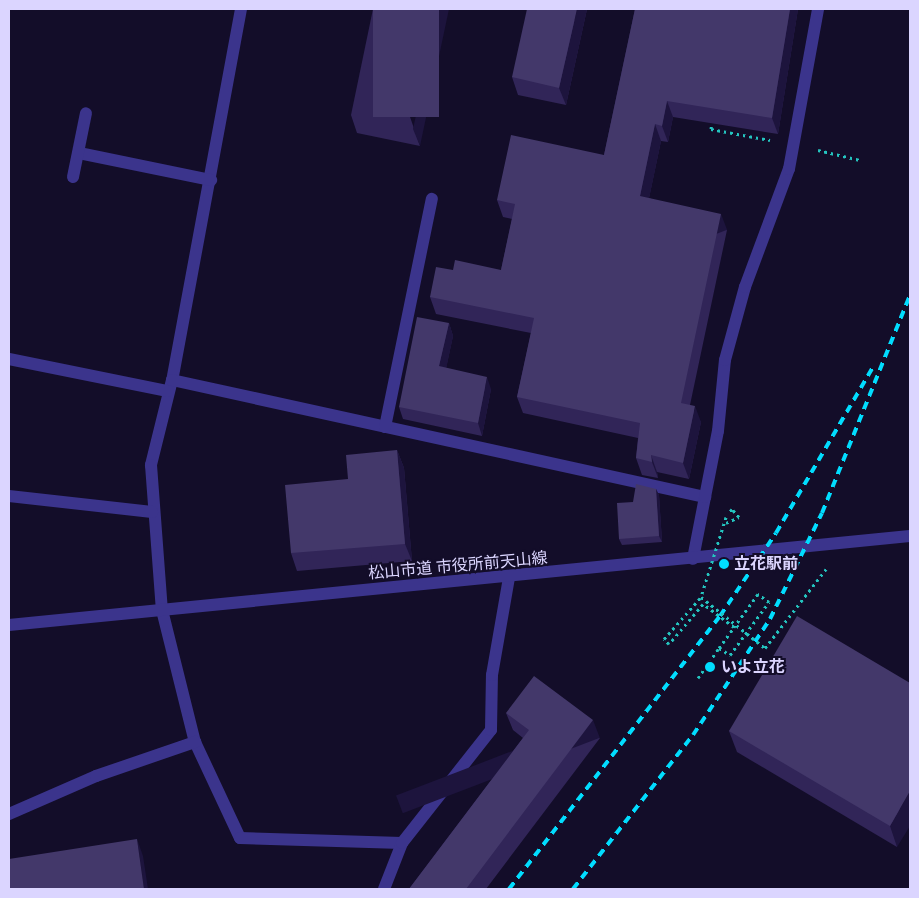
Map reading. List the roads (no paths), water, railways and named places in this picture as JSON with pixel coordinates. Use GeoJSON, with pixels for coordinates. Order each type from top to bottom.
{"type":"FeatureCollection","features":[{"type":"Feature","properties":{"kind":"street"},"geometry":{"type":"LineString","coordinates":[[241,9],[211,180],[170,386],[151,466],[152,512],[162,610],[195,742],[240,838],[402,843]]}},
{"type":"Feature","properties":{"kind":"street"},"geometry":{"type":"LineString","coordinates":[[693,559],[718,431],[725,360],[745,287],[794,145],[818,9]]}},
{"type":"Feature","properties":{"kind":"street"},"geometry":{"type":"LineString","coordinates":[[74,177],[86,113]]}},
{"type":"Feature","properties":{"kind":"street"},"geometry":{"type":"LineString","coordinates":[[79,153],[211,180]]}},
{"type":"Feature","properties":{"kind":"street"},"geometry":{"type":"LineString","coordinates":[[385,427],[432,199]]}},
{"type":"Feature","properties":{"kind":"street"},"geometry":{"type":"LineString","coordinates":[[9,359],[170,386],[385,427],[705,497]]}},
{"type":"Feature","properties":{"kind":"street"},"geometry":{"type":"LineString","coordinates":[[9,496],[152,512]]}},
{"type":"Feature","properties":{"kind":"street","name":"松山市道 市役所前天山線"},"geometry":{"type":"LineString","coordinates":[[9,625],[509,578],[910,536]]}},
{"type":"Feature","properties":{"kind":"street"},"geometry":{"type":"LineString","coordinates":[[384,889],[402,843],[491,730],[492,676],[509,578]]}},
{"type":"Feature","properties":{"kind":"street"},"geometry":{"type":"LineString","coordinates":[[9,814],[96,776],[195,742]]}},
{"type":"Feature","properties":{"kind":"railway"},"geometry":{"type":"LineString","coordinates":[[573,889],[693,735],[770,619],[822,513],[910,295]]}},
{"type":"Feature","properties":{"kind":"railway"},"geometry":{"type":"LineString","coordinates":[[509,889],[720,616],[776,533],[874,365]]}},
{"type":"Feature","properties":{"kind":"place","name":"立花駅前"},"geometry":{"type":"Point","coordinates":[724,564]}},
{"type":"Feature","properties":{"kind":"place","name":"いよ立花"},"geometry":{"type":"Point","coordinates":[710,667]}}]}
